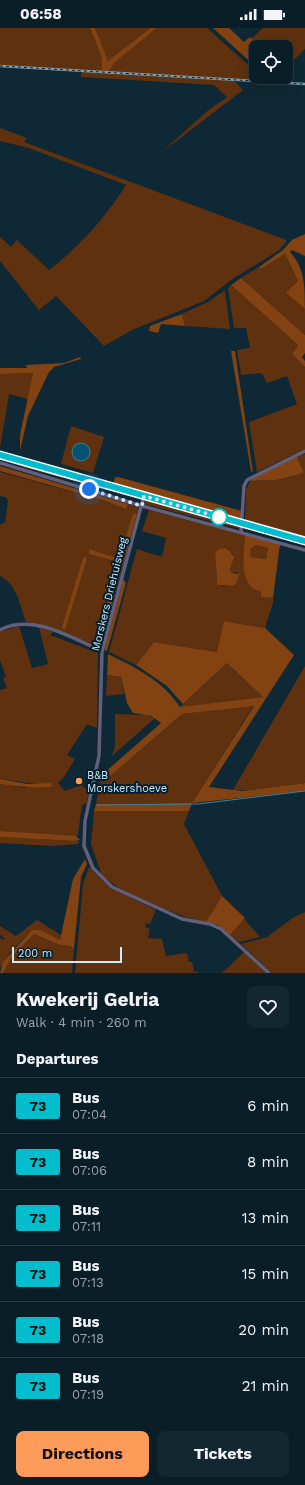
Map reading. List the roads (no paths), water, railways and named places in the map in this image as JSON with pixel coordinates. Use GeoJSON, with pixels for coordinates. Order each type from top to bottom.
{"type":"FeatureCollection","features":[{"type":"Feature","properties":{"kind":"main road"},"geometry":{"type":"LineString","coordinates":[[0,455],[305,541]]}},
{"type":"Feature","properties":{"kind":"street"},"geometry":{"type":"LineString","coordinates":[[241,532],[244,486],[247,480],[305,451]]}},
{"type":"Feature","properties":{"kind":"street"},"geometry":{"type":"LineString","coordinates":[[0,463],[142,506],[305,550]]}},
{"type":"Feature","properties":{"kind":"street","name":"Morskers Driehuisweg"},"geometry":{"type":"LineString","coordinates":[[144,496],[102,651],[99,756],[85,821],[83,838],[84,846],[89,863],[96,874],[112,887],[182,919],[210,924],[221,929],[269,973]]}},
{"type":"Feature","properties":{"kind":"street"},"geometry":{"type":"LineString","coordinates":[[0,630],[18,624],[34,624],[102,651]]}},
{"type":"Feature","properties":{"kind":"water"},"geometry":{"type":"Polygon","coordinates":[[[77,443],[85,443],[90,448],[88,459],[85,461],[77,461],[72,456],[72,448],[77,443]]]}},
{"type":"Feature","properties":{"kind":"waterway"},"geometry":{"type":"LineString","coordinates":[[97,805],[198,804],[305,791]]}},
{"type":"Feature","properties":{"kind":"railway"},"geometry":{"type":"LineString","coordinates":[[0,66],[305,84]]}},
{"type":"Feature","properties":{"kind":"place","name":"B&B Morskershoeve"},"geometry":{"type":"Point","coordinates":[79,781]}}]}
